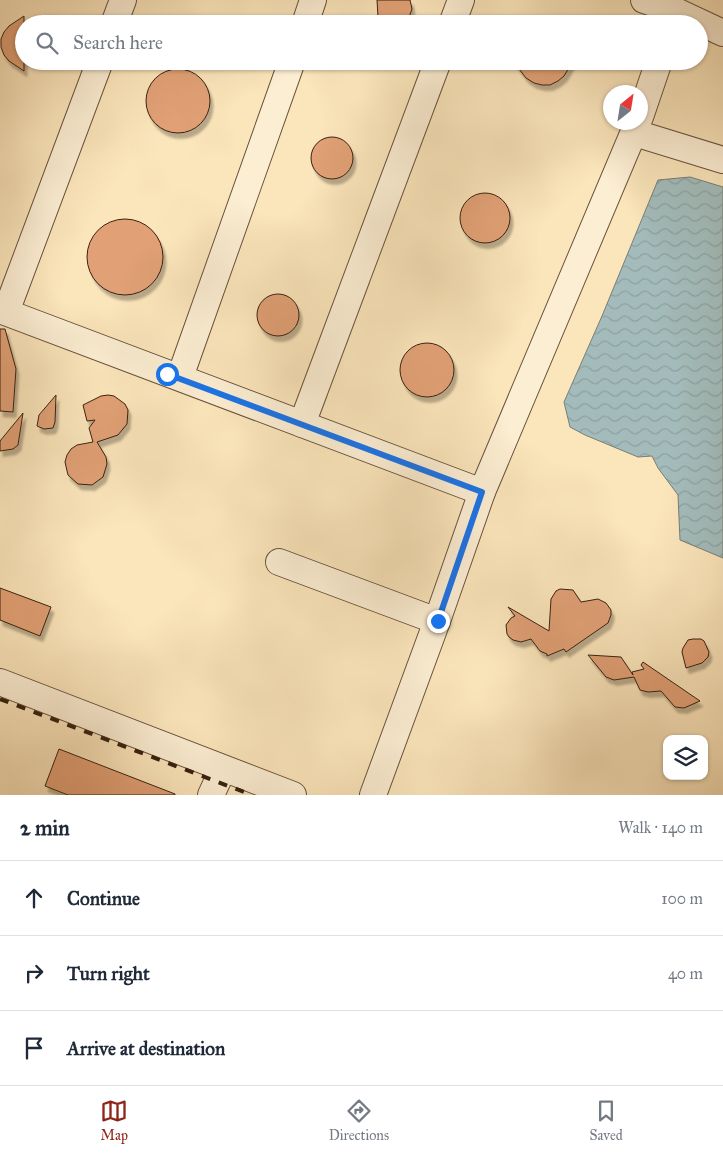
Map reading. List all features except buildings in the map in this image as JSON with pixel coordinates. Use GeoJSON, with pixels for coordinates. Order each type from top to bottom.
{"type":"FeatureCollection","features":[{"type":"Feature","properties":{"kind":"lane"},"geometry":{"type":"LineString","coordinates":[[117,15],[123,0]]}},
{"type":"Feature","properties":{"kind":"lane"},"geometry":{"type":"LineString","coordinates":[[308,15],[313,0]]}},
{"type":"Feature","properties":{"kind":"lane"},"geometry":{"type":"LineString","coordinates":[[455,15],[461,0]]}},
{"type":"Feature","properties":{"kind":"lane"},"geometry":{"type":"LineString","coordinates":[[644,0],[676,12]]}},
{"type":"Feature","properties":{"kind":"lane"},"geometry":{"type":"LineString","coordinates":[[708,26],[723,33]]}},
{"type":"Feature","properties":{"kind":"lane"},"geometry":{"type":"LineString","coordinates":[[97,70],[3,311],[482,492]]}},
{"type":"Feature","properties":{"kind":"lane"},"geometry":{"type":"LineString","coordinates":[[180,377],[289,70]]}},
{"type":"Feature","properties":{"kind":"lane"},"geometry":{"type":"LineString","coordinates":[[302,424],[435,70]]}},
{"type":"Feature","properties":{"kind":"lane"},"geometry":{"type":"LineString","coordinates":[[648,94],[656,70]]}},
{"type":"Feature","properties":{"kind":"lane"},"geometry":{"type":"LineString","coordinates":[[648,128],[723,160]]}},
{"type":"Feature","properties":{"kind":"lane"},"geometry":{"type":"LineString","coordinates":[[373,795],[438,621],[482,492],[635,130]]}},
{"type":"Feature","properties":{"kind":"lane"},"geometry":{"type":"LineString","coordinates":[[279,562],[438,621]]}},
{"type":"Feature","properties":{"kind":"lane"},"geometry":{"type":"LineString","coordinates":[[0,682],[293,795]]}},
{"type":"Feature","properties":{"kind":"lane"},"geometry":{"type":"LineString","coordinates":[[211,795],[223,769]]}},
{"type":"Feature","properties":{"kind":"water"},"geometry":{"type":"Polygon","coordinates":[[[690,177],[723,187],[723,558],[680,540],[678,495],[658,468],[652,456],[638,457],[570,427],[564,402],[658,180],[690,177]]]}},
{"type":"Feature","properties":{"kind":"railway"},"geometry":{"type":"LineString","coordinates":[[0,699],[252,795]]}},
{"type":"Feature","properties":{"kind":"route"},"geometry":{"type":"LineString","coordinates":[[167,374],[180,377],[482,492],[438,621]]}}]}
